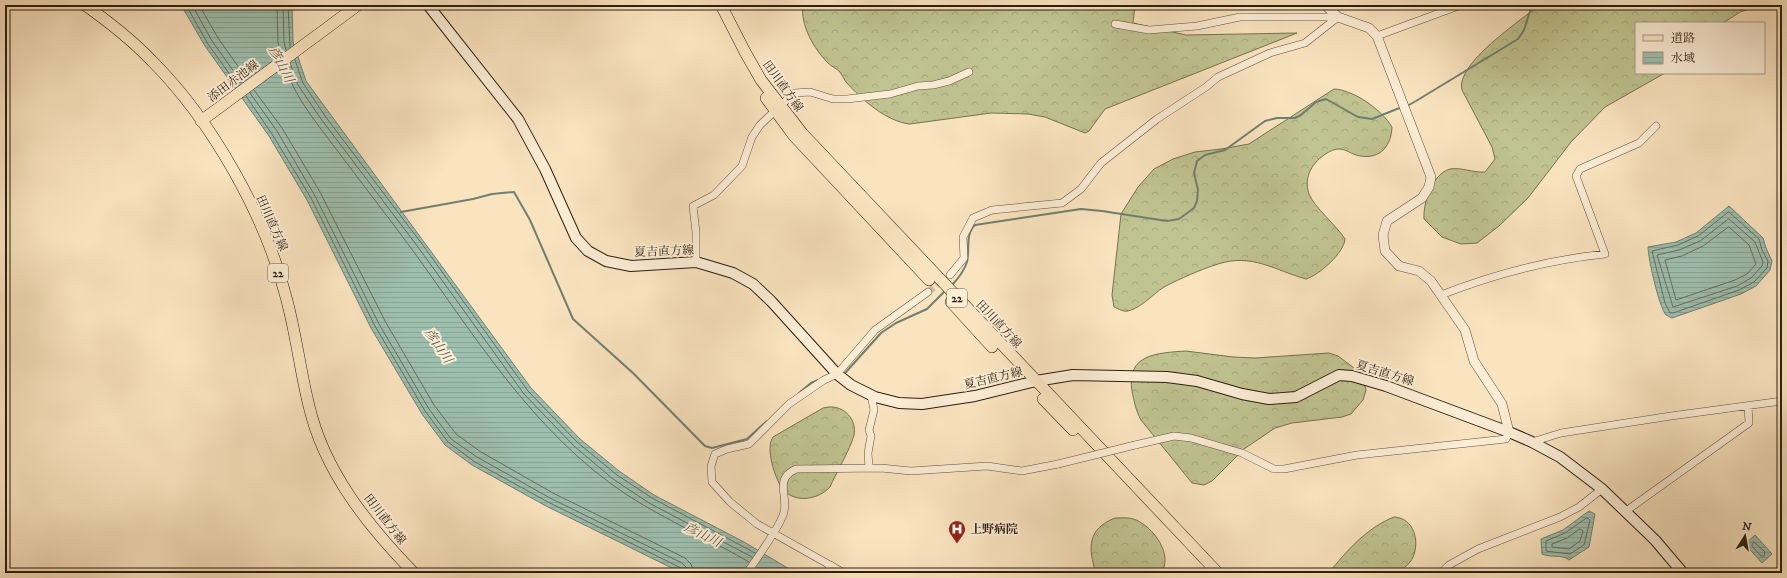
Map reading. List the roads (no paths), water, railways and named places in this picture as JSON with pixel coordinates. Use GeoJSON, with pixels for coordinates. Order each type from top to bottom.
{"type":"FeatureCollection","features":[{"type":"Feature","properties":{"kind":"main road","name":"田川直方線"},"geometry":{"type":"LineString","coordinates":[[85,5],[110,23],[152,61],[205,118],[257,219],[274,262],[286,297],[309,408],[321,442],[341,483],[366,520],[383,542],[414,573]]}},
{"type":"Feature","properties":{"kind":"main road","name":"添田赤池線"},"geometry":{"type":"LineString","coordinates":[[205,118],[358,5]]}},
{"type":"Feature","properties":{"kind":"main road","name":"夏吉直方線"},"geometry":{"type":"LineString","coordinates":[[428,5],[518,119],[545,169],[576,238],[588,250],[606,261],[631,266],[696,262],[733,273],[753,284],[771,301],[837,374],[871,395],[899,403],[922,404],[975,396],[1032,382],[1073,375],[1167,378],[1197,381],[1242,394],[1269,399],[1296,397],[1339,375],[1345,375],[1386,386],[1509,432],[1560,457],[1602,489],[1626,511],[1683,573]]}},
{"type":"Feature","properties":{"kind":"main road","name":"田川直方線"},"geometry":{"type":"LineString","coordinates":[[713,5],[744,64],[778,109],[855,202],[1218,573]]}},
{"type":"Feature","properties":{"kind":"main road","name":"田川直方線"},"geometry":{"type":"LineString","coordinates":[[721,5],[745,52],[778,109]]}},
{"type":"Feature","properties":{"kind":"main road","name":"田川直方線"},"geometry":{"type":"LineString","coordinates":[[1032,382],[1208,573]]}},
{"type":"Feature","properties":{"kind":"street"},"geometry":{"type":"LineString","coordinates":[[1325,5],[1338,17]]}},
{"type":"Feature","properties":{"kind":"street"},"geometry":{"type":"LineString","coordinates":[[1377,36],[1461,5]]}},
{"type":"Feature","properties":{"kind":"street"},"geometry":{"type":"LineString","coordinates":[[747,573],[784,512],[784,478],[787,473],[796,469],[869,468],[911,471],[987,466],[1022,471],[1058,464],[1135,444],[1174,436],[1191,438],[1242,454],[1274,469],[1284,469],[1357,455],[1506,439],[1509,432],[1502,404],[1474,361],[1465,330],[1431,281],[1419,271],[1399,266],[1385,251],[1384,235],[1388,221],[1422,198],[1429,187],[1431,177],[1377,36],[1369,28],[1338,17],[1240,16],[1197,26],[1149,30],[1115,24]]}},
{"type":"Feature","properties":{"kind":"street"},"geometry":{"type":"LineString","coordinates":[[950,275],[964,258],[963,236],[973,218],[992,210],[1062,203],[1082,189],[1101,163],[1156,119],[1206,87],[1218,77],[1270,53],[1305,43],[1338,17]]}},
{"type":"Feature","properties":{"kind":"street"},"geometry":{"type":"LineString","coordinates":[[696,262],[696,232],[693,206],[714,195],[742,166],[752,136],[760,125],[794,93],[810,92],[833,99],[847,100],[890,94],[918,86],[933,85],[950,81],[969,72]]}},
{"type":"Feature","properties":{"kind":"street"},"geometry":{"type":"LineString","coordinates":[[1441,295],[1475,282],[1532,266],[1605,254],[1576,176],[1580,169],[1640,143],[1656,126]]}},
{"type":"Feature","properties":{"kind":"street"},"geometry":{"type":"LineString","coordinates":[[844,573],[757,524],[730,502],[712,482],[711,466],[715,454],[727,449],[749,444],[789,404],[824,380],[837,374],[875,330],[928,292]]}},
{"type":"Feature","properties":{"kind":"street"},"geometry":{"type":"LineString","coordinates":[[869,468],[868,453],[871,436],[869,430],[874,410],[871,395]]}},
{"type":"Feature","properties":{"kind":"street"},"geometry":{"type":"LineString","coordinates":[[1532,442],[1561,433],[1782,401]]}},
{"type":"Feature","properties":{"kind":"street"},"geometry":{"type":"LineString","coordinates":[[1626,511],[1749,423],[1748,406]]}},
{"type":"Feature","properties":{"kind":"street"},"geometry":{"type":"LineString","coordinates":[[1441,573],[1449,565],[1478,549],[1560,517],[1579,507],[1602,489]]}},
{"type":"Feature","properties":{"kind":"street"},"geometry":{"type":"LineString","coordinates":[[830,566],[838,573]]}},
{"type":"Feature","properties":{"kind":"water","name":"彦山川"},"geometry":{"type":"Polygon","coordinates":[[[181,5],[292,5],[293,42],[306,81],[531,388],[580,439],[619,471],[654,495],[744,542],[796,573],[682,573],[546,506],[472,465],[445,445],[422,414],[371,328],[307,200],[269,136],[205,46],[181,5]]]}},
{"type":"Feature","properties":{"kind":"water"},"geometry":{"type":"Polygon","coordinates":[[[1729,206],[1763,238],[1772,261],[1770,270],[1756,286],[1741,294],[1672,318],[1666,315],[1660,303],[1654,282],[1648,247],[1676,242],[1696,233],[1729,206]]]}},
{"type":"Feature","properties":{"kind":"water"},"geometry":{"type":"Polygon","coordinates":[[[1589,511],[1595,514],[1589,547],[1569,560],[1563,557],[1542,554],[1541,539],[1563,530],[1589,511]]]}},
{"type":"Feature","properties":{"kind":"water"},"geometry":{"type":"Polygon","coordinates":[[[1755,535],[1772,554],[1762,563],[1745,544],[1755,535]]]}},
{"type":"Feature","properties":{"kind":"waterway"},"geometry":{"type":"LineString","coordinates":[[1407,106],[1518,39],[1524,30],[1532,5]]}},
{"type":"Feature","properties":{"kind":"waterway"},"geometry":{"type":"LineString","coordinates":[[951,286],[966,265],[969,237],[975,225],[1081,209],[1167,221],[1179,219],[1194,208],[1197,201],[1198,190],[1194,173],[1197,161],[1205,155],[1225,150],[1265,121],[1277,118],[1295,118],[1301,115],[1316,102],[1326,99],[1358,117],[1372,119],[1402,107]]}},
{"type":"Feature","properties":{"kind":"waterway"},"geometry":{"type":"LineString","coordinates":[[401,212],[473,199],[492,194],[514,192],[530,220],[573,319],[633,373],[705,446],[712,448],[747,439],[767,421]]}},
{"type":"Feature","properties":{"kind":"waterway"},"geometry":{"type":"LineString","coordinates":[[846,372],[881,333],[896,323],[927,309],[946,290]]}},
{"type":"Feature","properties":{"kind":"waterway"},"geometry":{"type":"LineString","coordinates":[[799,393],[811,383],[818,380]]}},
{"type":"Feature","properties":{"kind":"tunnel"},"geometry":{"type":"LineString","coordinates":[[928,292],[944,279]]}},
{"type":"Feature","properties":{"kind":"place","name":"上野病院"},"geometry":{"type":"Point","coordinates":[957,544]}}]}
